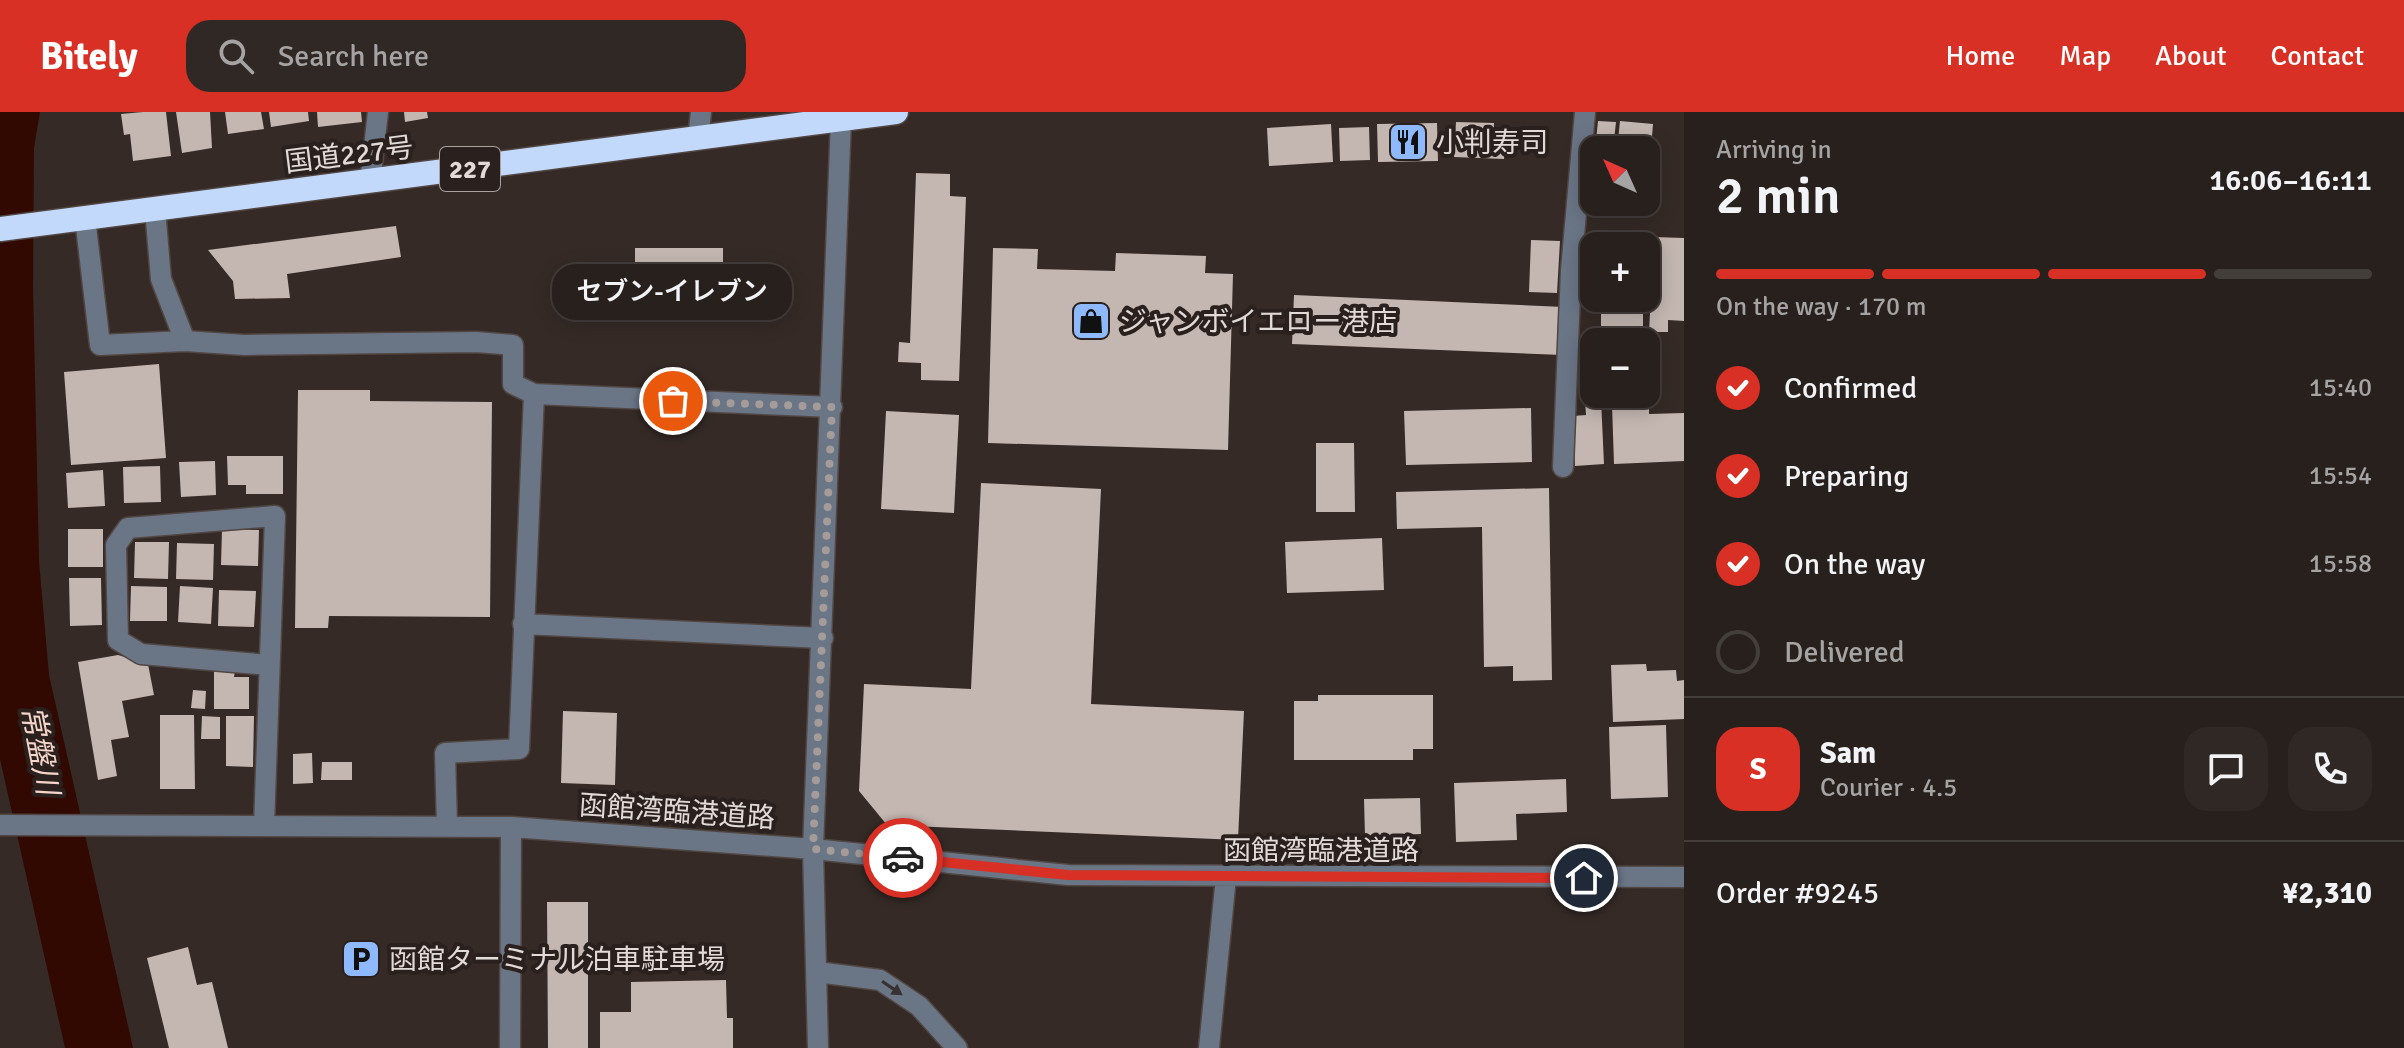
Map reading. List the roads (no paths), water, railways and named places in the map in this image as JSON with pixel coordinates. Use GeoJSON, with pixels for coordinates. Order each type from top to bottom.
{"type":"FeatureCollection","features":[{"type":"Feature","properties":{"kind":"highway","name":"国道227号"},"geometry":{"type":"LineString","coordinates":[[0,229],[896,112]]}},
{"type":"Feature","properties":{"kind":"street"},"geometry":{"type":"LineString","coordinates":[[370,182],[378,112]]}},
{"type":"Feature","properties":{"kind":"street"},"geometry":{"type":"LineString","coordinates":[[698,139],[701,112]]}},
{"type":"Feature","properties":{"kind":"street"},"geometry":{"type":"LineString","coordinates":[[1563,467],[1571,270],[1585,112]]}},
{"type":"Feature","properties":{"kind":"street"},"geometry":{"type":"LineString","coordinates":[[818,1048],[813,849],[841,119]]}},
{"type":"Feature","properties":{"kind":"street"},"geometry":{"type":"LineString","coordinates":[[155,209],[161,279],[185,341]]}},
{"type":"Feature","properties":{"kind":"street"},"geometry":{"type":"LineString","coordinates":[[85,218],[100,345],[185,341],[244,345],[476,342],[513,345],[513,384],[534,394],[832,407]]}},
{"type":"Feature","properties":{"kind":"street"},"geometry":{"type":"LineString","coordinates":[[447,826],[445,753],[519,749],[534,394]]}},
{"type":"Feature","properties":{"kind":"street"},"geometry":{"type":"LineString","coordinates":[[264,826],[275,516],[128,528],[116,545],[118,640],[141,654],[269,665]]}},
{"type":"Feature","properties":{"kind":"street"},"geometry":{"type":"LineString","coordinates":[[523,624],[823,638]]}},
{"type":"Feature","properties":{"kind":"street","name":"函館湾臨港道路"},"geometry":{"type":"LineString","coordinates":[[0,825],[511,827],[813,849],[1068,875],[1684,877]]}},
{"type":"Feature","properties":{"kind":"street"},"geometry":{"type":"LineString","coordinates":[[510,1048],[511,827]]}},
{"type":"Feature","properties":{"kind":"street"},"geometry":{"type":"LineString","coordinates":[[1209,1048],[1226,877]]}},
{"type":"Feature","properties":{"kind":"street"},"geometry":{"type":"LineString","coordinates":[[817,972],[880,980],[919,1006],[957,1048]]}},
{"type":"Feature","properties":{"kind":"water","name":"常盤川"},"geometry":{"type":"Polygon","coordinates":[[[0,112],[40,112],[34,148],[33,286],[39,561],[49,675],[133,1048],[65,1048],[0,759],[0,112]]]}},
{"type":"Feature","properties":{"kind":"place","name":"小判寿司"},"geometry":{"type":"Point","coordinates":[1408,142]}},
{"type":"Feature","properties":{"kind":"place","name":"ジャンボイエロー港店"},"geometry":{"type":"Point","coordinates":[1091,321]}},
{"type":"Feature","properties":{"kind":"place","name":"セブン-イレブン"},"geometry":{"type":"Point","coordinates":[673,401]}},
{"type":"Feature","properties":{"kind":"place","name":"函館ターミナル泊車駐車場"},"geometry":{"type":"Point","coordinates":[361,959]}}]}
